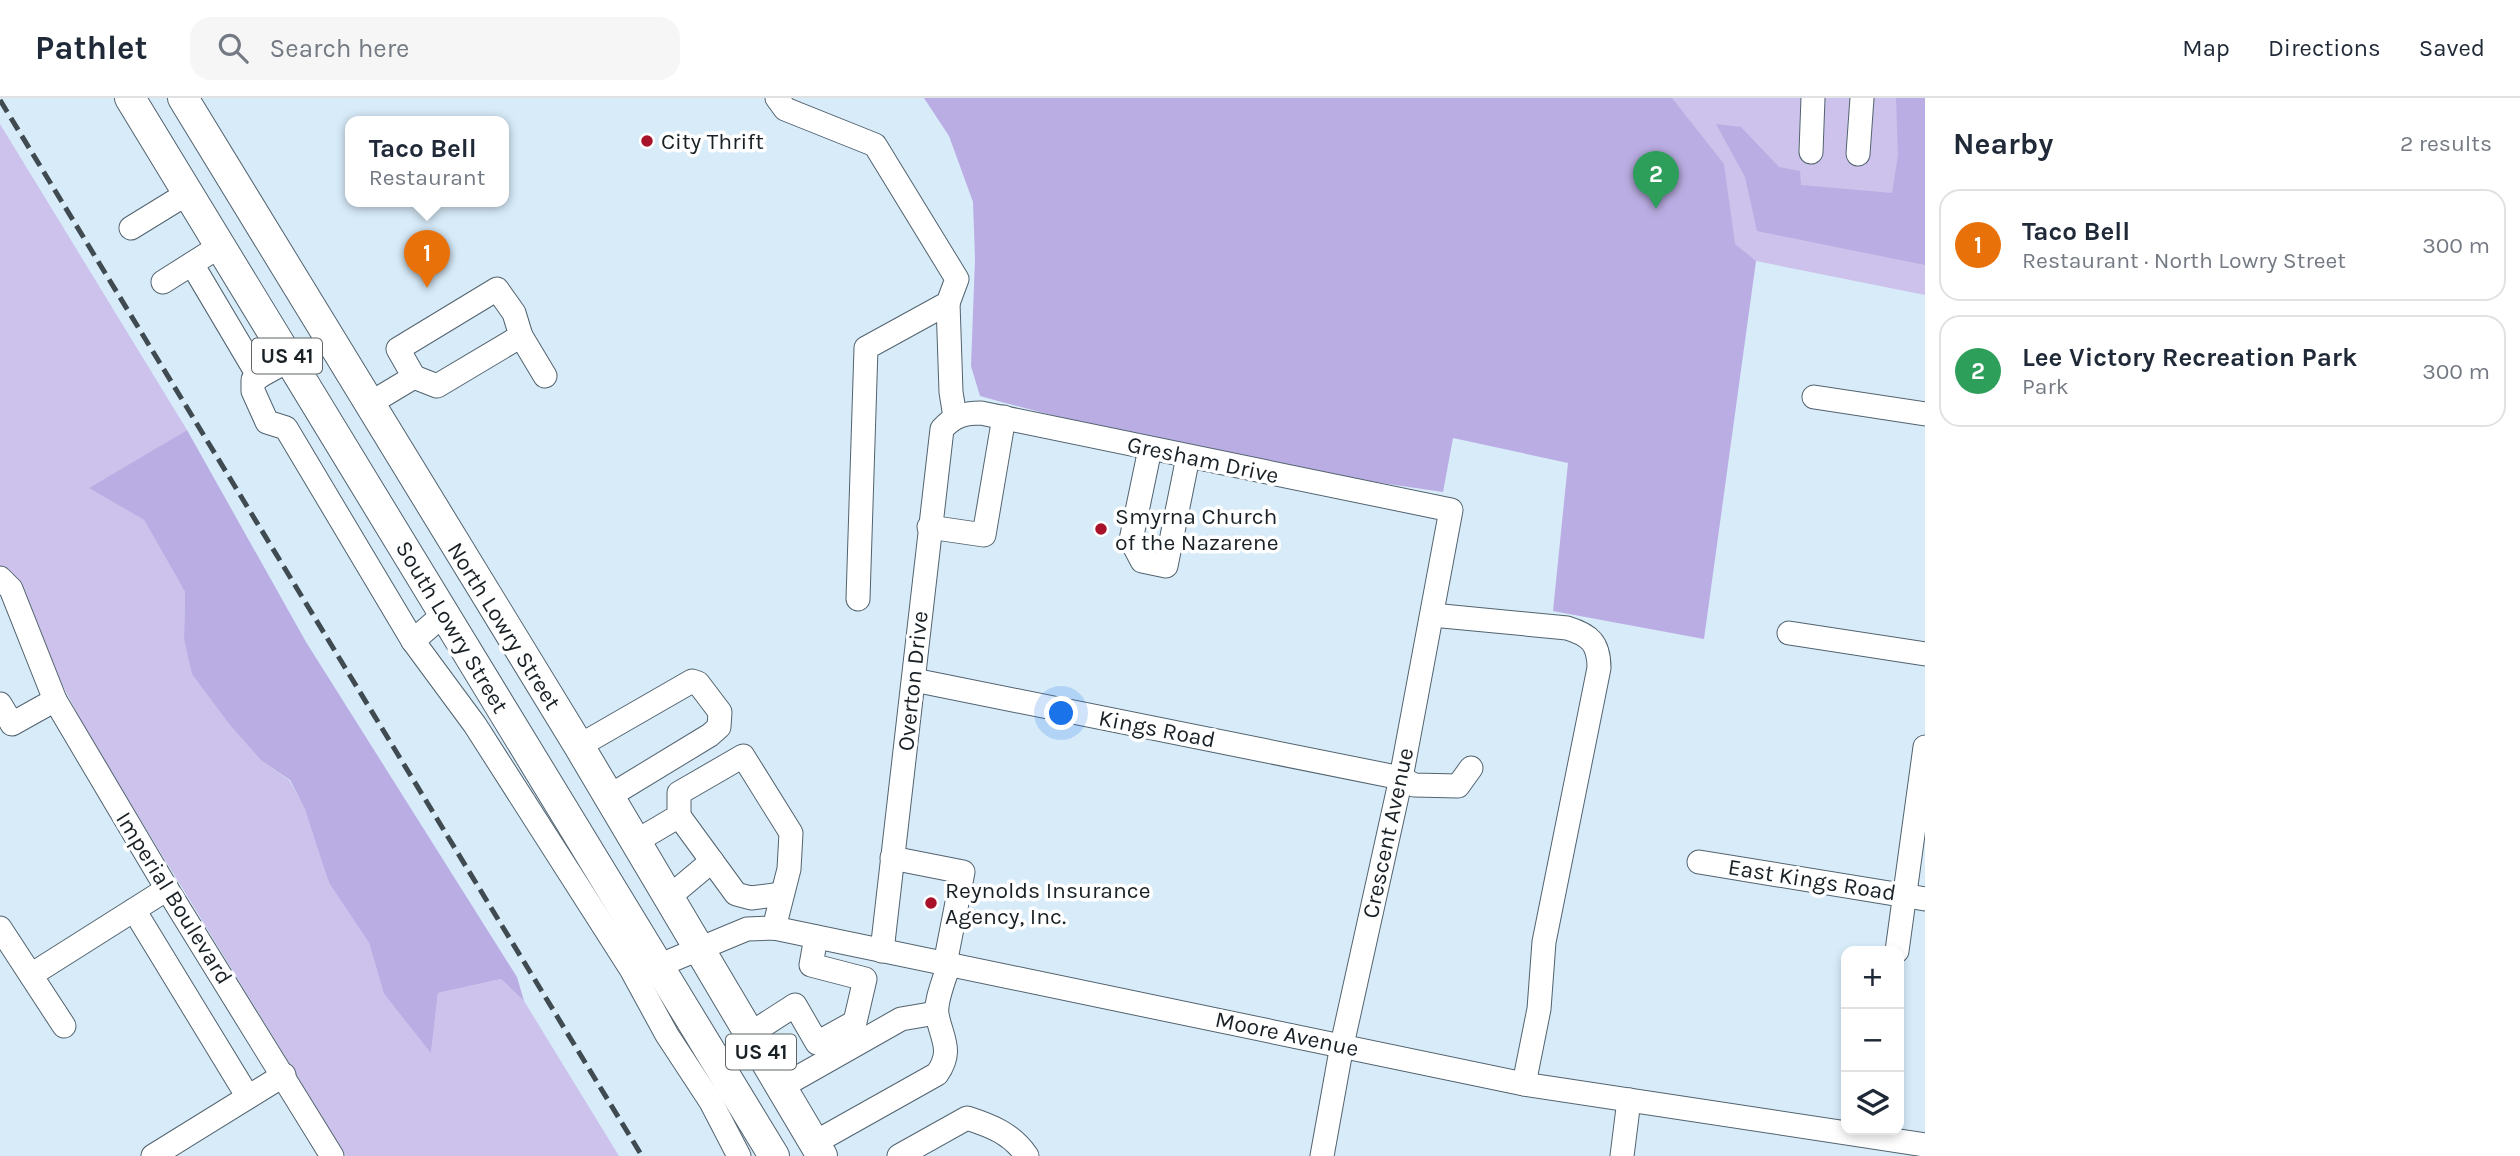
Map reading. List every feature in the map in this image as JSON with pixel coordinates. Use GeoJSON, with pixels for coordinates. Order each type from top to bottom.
{"type":"FeatureCollection","features":[{"type":"Feature","properties":{"kind":"main road","name":"South Lowry Street"},"geometry":{"type":"LineString","coordinates":[[130,98],[774,1156]]}},
{"type":"Feature","properties":{"kind":"main road","name":"North Lowry Street"},"geometry":{"type":"LineString","coordinates":[[183,98],[579,746],[818,1149]]}},
{"type":"Feature","properties":{"kind":"main road"},"geometry":{"type":"LineString","coordinates":[[444,614],[481,589]]}},
{"type":"Feature","properties":{"kind":"street"},"geometry":{"type":"LineString","coordinates":[[778,98],[785,109],[875,145],[957,279],[948,303],[951,391],[955,417]]}},
{"type":"Feature","properties":{"kind":"street"},"geometry":{"type":"LineString","coordinates":[[1811,152],[1813,98]]}},
{"type":"Feature","properties":{"kind":"street"},"geometry":{"type":"LineString","coordinates":[[1858,154],[1862,98]]}},
{"type":"Feature","properties":{"kind":"street"},"geometry":{"type":"LineString","coordinates":[[131,228],[188,193]]}},
{"type":"Feature","properties":{"kind":"street"},"geometry":{"type":"LineString","coordinates":[[163,282],[220,246]]}},
{"type":"Feature","properties":{"kind":"street"},"geometry":{"type":"LineString","coordinates":[[192,264],[258,377]]}},
{"type":"Feature","properties":{"kind":"street"},"geometry":{"type":"LineString","coordinates":[[521,336],[437,386],[414,377],[398,349],[498,289],[514,313],[521,336],[545,376]]}},
{"type":"Feature","properties":{"kind":"street"},"geometry":{"type":"LineString","coordinates":[[858,599],[866,348],[948,303]]}},
{"type":"Feature","properties":{"kind":"street"},"geometry":{"type":"LineString","coordinates":[[289,359],[253,380],[253,391],[267,422],[286,428],[413,640],[475,725],[563,860],[711,1102],[739,1156]]}},
{"type":"Feature","properties":{"kind":"street"},"geometry":{"type":"LineString","coordinates":[[369,404],[414,377]]}},
{"type":"Feature","properties":{"kind":"street"},"geometry":{"type":"LineString","coordinates":[[1814,397],[1925,414]]}},
{"type":"Feature","properties":{"kind":"street","name":"Gresham Drive"},"geometry":{"type":"LineString","coordinates":[[955,417],[981,413],[1451,510]]}},
{"type":"Feature","properties":{"kind":"street","name":"Overton Drive"},"geometry":{"type":"LineString","coordinates":[[882,951],[942,429],[955,417]]}},
{"type":"Feature","properties":{"kind":"street"},"geometry":{"type":"LineString","coordinates":[[929,527],[984,536],[1004,418]]}},
{"type":"Feature","properties":{"kind":"street"},"geometry":{"type":"LineString","coordinates":[[1150,449],[1130,540],[1142,561],[1166,566],[1188,457]]}},
{"type":"Feature","properties":{"kind":"street","name":"Crescent Avenue"},"geometry":{"type":"LineString","coordinates":[[1322,1156],[1342,1045],[1401,778],[1451,510]]}},
{"type":"Feature","properties":{"kind":"street","name":"Imperial Boulevard"},"geometry":{"type":"LineString","coordinates":[[0,578],[10,589],[55,700],[167,889],[332,1156]]}},
{"type":"Feature","properties":{"kind":"street"},"geometry":{"type":"LineString","coordinates":[[413,640],[444,614]]}},
{"type":"Feature","properties":{"kind":"street"},"geometry":{"type":"LineString","coordinates":[[1432,615],[1567,628],[1584,633],[1595,643],[1599,655],[1599,668],[1545,942],[1539,1009],[1524,1084]]}},
{"type":"Feature","properties":{"kind":"street"},"geometry":{"type":"LineString","coordinates":[[1789,633],[1925,653]]}},
{"type":"Feature","properties":{"kind":"street","name":"Kings Road"},"geometry":{"type":"LineString","coordinates":[[914,680],[1401,778],[1414,785],[1458,786],[1471,768]]}},
{"type":"Feature","properties":{"kind":"street"},"geometry":{"type":"LineString","coordinates":[[579,746],[692,681],[698,683],[720,712],[719,727],[710,735],[608,797]]}},
{"type":"Feature","properties":{"kind":"street"},"geometry":{"type":"LineString","coordinates":[[0,704],[6,727],[55,700]]}},
{"type":"Feature","properties":{"kind":"street"},"geometry":{"type":"LineString","coordinates":[[1899,946],[1915,897],[1925,747]]}},
{"type":"Feature","properties":{"kind":"street"},"geometry":{"type":"LineString","coordinates":[[774,928],[789,869],[790,833],[743,756],[679,793],[679,816],[736,894],[751,898],[782,894]]}},
{"type":"Feature","properties":{"kind":"street"},"geometry":{"type":"LineString","coordinates":[[635,842],[679,816]]}},
{"type":"Feature","properties":{"kind":"street"},"geometry":{"type":"LineString","coordinates":[[818,1149],[937,1074],[944,1064],[943,1030],[936,1013],[963,872],[892,858]]}},
{"type":"Feature","properties":{"kind":"street"},"geometry":{"type":"LineString","coordinates":[[669,897],[712,861]]}},
{"type":"Feature","properties":{"kind":"street","name":"East Kings Road"},"geometry":{"type":"LineString","coordinates":[[1699,862],[1915,897]]}},
{"type":"Feature","properties":{"kind":"street"},"geometry":{"type":"LineString","coordinates":[[31,975],[167,889]]}},
{"type":"Feature","properties":{"kind":"street"},"geometry":{"type":"LineString","coordinates":[[134,910],[248,1097]]}},
{"type":"Feature","properties":{"kind":"street"},"geometry":{"type":"LineString","coordinates":[[0,928],[64,1026]]}},
{"type":"Feature","properties":{"kind":"street","name":"Moore Avenue"},"geometry":{"type":"LineString","coordinates":[[658,966],[747,929],[774,928],[1524,1084],[1871,1141],[1925,1145]]}},
{"type":"Feature","properties":{"kind":"street"},"geometry":{"type":"LineString","coordinates":[[750,1034],[795,1005],[817,1043],[855,1022],[865,979],[811,965],[816,937]]}},
{"type":"Feature","properties":{"kind":"street"},"geometry":{"type":"LineString","coordinates":[[781,1087],[901,1019],[936,1013]]}},
{"type":"Feature","properties":{"kind":"street"},"geometry":{"type":"LineString","coordinates":[[153,1156],[284,1075]]}},
{"type":"Feature","properties":{"kind":"street"},"geometry":{"type":"LineString","coordinates":[[1622,1156],[1629,1100]]}},
{"type":"Feature","properties":{"kind":"street"},"geometry":{"type":"LineString","coordinates":[[900,1156],[967,1118],[994,1126],[1010,1137],[1027,1156]]}},
{"type":"Feature","properties":{"kind":"shaded area"},"geometry":{"type":"Polygon","coordinates":[[[924,98],[1672,98],[1724,164],[1735,244],[1756,261],[1704,639],[1553,611],[1568,463],[1453,438],[1443,492],[1210,452],[980,396],[971,366],[975,259],[973,202],[949,136],[924,98]]]}},
{"type":"Feature","properties":{"kind":"shaded area"},"geometry":{"type":"Polygon","coordinates":[[[1017,98],[1925,98],[1925,295],[1756,261],[1017,98]]]}},
{"type":"Feature","properties":{"kind":"shaded area"},"geometry":{"type":"Polygon","coordinates":[[[1896,98],[1925,98],[1925,265],[1757,231],[1745,177],[1716,124],[1741,127],[1779,167],[1800,171],[1801,185],[1892,193],[1898,155],[1896,98]]]}},
{"type":"Feature","properties":{"kind":"shaded area"},"geometry":{"type":"Polygon","coordinates":[[[0,124],[187,430],[90,488],[144,520],[185,592],[184,639],[262,761],[289,780],[308,813],[329,883],[369,943],[384,994],[431,1052],[438,993],[501,979],[524,1001],[619,1156],[346,1156],[90,737],[0,568],[0,124]]]}},
{"type":"Feature","properties":{"kind":"shaded area"},"geometry":{"type":"Polygon","coordinates":[[[187,430],[306,642],[517,977],[524,1001],[501,979],[438,993],[431,1053],[384,994],[369,943],[329,883],[305,809],[290,780],[262,761],[230,725],[192,674],[184,639],[185,592],[144,520],[89,488],[187,430]]]}},
{"type":"Feature","properties":{"kind":"railway"},"geometry":{"type":"LineString","coordinates":[[0,100],[642,1156]]}},
{"type":"Feature","properties":{"kind":"place","name":"City Thrift"},"geometry":{"type":"Point","coordinates":[647,141]}},
{"type":"Feature","properties":{"kind":"place","name":"Lee Victory Recreation Park"},"geometry":{"type":"Point","coordinates":[1656,209]}},
{"type":"Feature","properties":{"kind":"place","name":"Taco Bell"},"geometry":{"type":"Point","coordinates":[427,288]}},
{"type":"Feature","properties":{"kind":"place","name":"Smyrna Church of the Nazarene"},"geometry":{"type":"Point","coordinates":[1101,529]}},
{"type":"Feature","properties":{"kind":"place","name":"Reynolds Insurance Agency, Inc."},"geometry":{"type":"Point","coordinates":[931,903]}}]}
